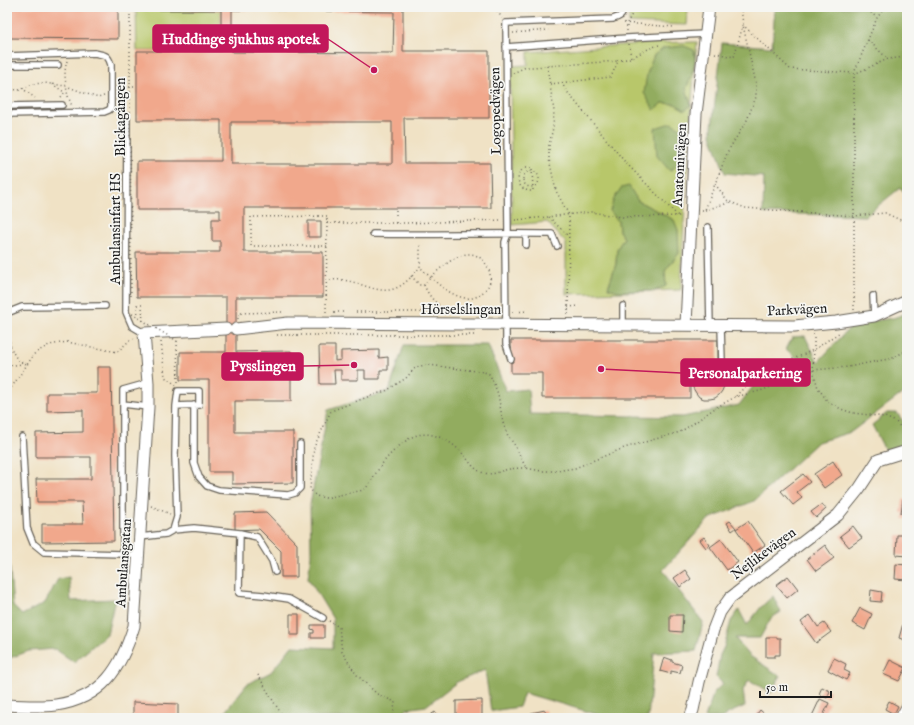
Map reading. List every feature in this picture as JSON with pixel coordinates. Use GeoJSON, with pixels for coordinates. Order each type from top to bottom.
{"type":"FeatureCollection","features":[{"type":"Feature","properties":{"kind":"street","name":"Anatomivägen"},"geometry":{"type":"LineString","coordinates":[[686,325],[696,114],[708,7]]}},
{"type":"Feature","properties":{"kind":"street","name":"Parkvägen"},"geometry":{"type":"LineString","coordinates":[[686,325],[794,326],[813,324],[874,316],[907,301]]}},
{"type":"Feature","properties":{"kind":"street","name":"Hörselslingan"},"geometry":{"type":"LineString","coordinates":[[144,333],[231,329],[288,323],[686,325]]}},
{"type":"Feature","properties":{"kind":"street","name":"Ambulansgatan"},"geometry":{"type":"LineString","coordinates":[[7,705],[55,705],[72,702],[88,696],[102,686],[113,673],[128,644],[134,626],[148,407],[148,383],[144,333]]}},
{"type":"Feature","properties":{"kind":"street","name":"Nejlikevägen"},"geometry":{"type":"LineString","coordinates":[[690,718],[694,710],[699,682],[713,630],[720,612],[730,598],[838,515],[860,489],[878,460],[907,451]]}},
{"type":"Feature","properties":{"kind":"street"},"geometry":{"type":"LineString","coordinates":[[901,718],[907,707]]}},
{"type":"Feature","properties":{"kind":"lane"},"geometry":{"type":"LineString","coordinates":[[506,23],[613,19],[623,13],[623,7]]}},
{"type":"Feature","properties":{"kind":"lane","name":"Logopedvägen"},"geometry":{"type":"LineString","coordinates":[[506,23],[508,220],[508,234],[505,242],[506,344],[511,358]]}},
{"type":"Feature","properties":{"kind":"lane"},"geometry":{"type":"LineString","coordinates":[[506,47],[706,34]]}},
{"type":"Feature","properties":{"kind":"lane"},"geometry":{"type":"LineString","coordinates":[[7,56],[94,53],[105,55],[110,59],[111,65],[111,107],[109,110],[104,112],[7,114]]}},
{"type":"Feature","properties":{"kind":"lane"},"geometry":{"type":"LineString","coordinates":[[7,64],[58,65]]}},
{"type":"Feature","properties":{"kind":"lane"},"geometry":{"type":"LineString","coordinates":[[7,106],[62,105]]}},
{"type":"Feature","properties":{"kind":"lane","name":"Ambulansinfart HS"},"geometry":{"type":"LineString","coordinates":[[127,118],[126,312],[132,326],[144,333]]}},
{"type":"Feature","properties":{"kind":"lane"},"geometry":{"type":"LineString","coordinates":[[708,227],[715,326],[722,362]]}},
{"type":"Feature","properties":{"kind":"lane"},"geometry":{"type":"LineString","coordinates":[[373,234],[552,234],[557,246]]}},
{"type":"Feature","properties":{"kind":"lane"},"geometry":{"type":"LineString","coordinates":[[526,234],[526,245]]}},
{"type":"Feature","properties":{"kind":"lane"},"geometry":{"type":"LineString","coordinates":[[873,296],[874,316]]}},
{"type":"Feature","properties":{"kind":"lane"},"geometry":{"type":"LineString","coordinates":[[7,313],[22,307],[105,306]]}},
{"type":"Feature","properties":{"kind":"lane"},"geometry":{"type":"LineString","coordinates":[[623,306],[623,325]]}},
{"type":"Feature","properties":{"kind":"lane"},"geometry":{"type":"LineString","coordinates":[[123,554],[123,390],[148,383]]}},
{"type":"Feature","properties":{"kind":"lane"},"geometry":{"type":"LineString","coordinates":[[173,530],[177,517],[175,456],[176,406],[178,391],[199,391],[199,405],[176,406]]}},
{"type":"Feature","properties":{"kind":"lane"},"geometry":{"type":"LineString","coordinates":[[122,404],[148,407]]}},
{"type":"Feature","properties":{"kind":"lane"},"geometry":{"type":"LineString","coordinates":[[194,405],[194,463],[199,477],[207,486],[219,490],[288,495],[295,493],[300,488],[300,444]]}},
{"type":"Feature","properties":{"kind":"lane"},"geometry":{"type":"LineString","coordinates":[[22,436],[27,528],[33,543],[44,552],[123,554],[139,556]]}},
{"type":"Feature","properties":{"kind":"lane"},"geometry":{"type":"LineString","coordinates":[[140,537],[166,534],[173,530],[194,528],[240,533],[257,537],[272,561],[275,572]]}},
{"type":"Feature","properties":{"kind":"lane"},"geometry":{"type":"LineString","coordinates":[[240,533],[239,593],[289,599],[323,618]]}},
{"type":"Feature","properties":{"kind":"path","name":"Blickagången"},"geometry":{"type":"LineString","coordinates":[[130,7],[131,298]]}},
{"type":"Feature","properties":{"kind":"path"},"geometry":{"type":"LineString","coordinates":[[636,7],[627,23],[674,27]]}},
{"type":"Feature","properties":{"kind":"path"},"geometry":{"type":"LineString","coordinates":[[705,210],[728,151],[747,120],[756,97],[756,84],[743,25],[741,7]]}},
{"type":"Feature","properties":{"kind":"path"},"geometry":{"type":"LineString","coordinates":[[865,7],[877,18]]}},
{"type":"Feature","properties":{"kind":"path"},"geometry":{"type":"LineString","coordinates":[[854,319],[854,74],[877,18],[885,7]]}},
{"type":"Feature","properties":{"kind":"path"},"geometry":{"type":"LineString","coordinates":[[495,8],[506,23]]}},
{"type":"Feature","properties":{"kind":"path"},"geometry":{"type":"LineString","coordinates":[[715,53],[734,57],[743,25]]}},
{"type":"Feature","properties":{"kind":"path"},"geometry":{"type":"LineString","coordinates":[[743,25],[790,69],[854,74],[888,59],[907,57]]}},
{"type":"Feature","properties":{"kind":"path"},"geometry":{"type":"LineString","coordinates":[[628,38],[631,58]]}},
{"type":"Feature","properties":{"kind":"path"},"geometry":{"type":"LineString","coordinates":[[868,40],[888,59]]}},
{"type":"Feature","properties":{"kind":"path"},"geometry":{"type":"LineString","coordinates":[[512,74],[526,68],[618,61],[631,58],[659,45]]}},
{"type":"Feature","properties":{"kind":"path"},"geometry":{"type":"LineString","coordinates":[[68,97],[65,80],[65,67],[69,54]]}},
{"type":"Feature","properties":{"kind":"path"},"geometry":{"type":"LineString","coordinates":[[550,84],[611,77],[618,61]]}},
{"type":"Feature","properties":{"kind":"path"},"geometry":{"type":"LineString","coordinates":[[547,66],[554,111],[553,128],[549,145],[549,159],[556,191],[569,215],[568,324]]}},
{"type":"Feature","properties":{"kind":"path"},"geometry":{"type":"LineString","coordinates":[[563,82],[564,88],[612,147],[678,216]]}},
{"type":"Feature","properties":{"kind":"path"},"geometry":{"type":"LineString","coordinates":[[7,89],[19,90],[38,83],[51,84],[66,86],[98,98],[104,96],[111,87],[138,87]]}},
{"type":"Feature","properties":{"kind":"path"},"geometry":{"type":"LineString","coordinates":[[51,84],[65,92],[75,113]]}},
{"type":"Feature","properties":{"kind":"path"},"geometry":{"type":"LineString","coordinates":[[526,167],[532,167],[532,172],[533,191],[523,189],[520,186],[518,179],[520,172],[526,167]]}},
{"type":"Feature","properties":{"kind":"path"},"geometry":{"type":"LineString","coordinates":[[527,172],[532,172],[537,175],[537,184],[528,186],[523,181],[523,178],[527,172]]}},
{"type":"Feature","properties":{"kind":"path"},"geometry":{"type":"LineString","coordinates":[[715,184],[728,202],[745,208],[854,216],[885,213],[907,224]]}},
{"type":"Feature","properties":{"kind":"path"},"geometry":{"type":"LineString","coordinates":[[702,210],[728,202]]}},
{"type":"Feature","properties":{"kind":"path"},"geometry":{"type":"LineString","coordinates":[[396,208],[396,223]]}},
{"type":"Feature","properties":{"kind":"path"},"geometry":{"type":"LineString","coordinates":[[327,223],[407,223],[508,220],[591,212],[622,217],[685,215]]}},
{"type":"Feature","properties":{"kind":"path"},"geometry":{"type":"LineString","coordinates":[[326,312],[326,280],[327,246],[327,216],[251,217],[251,246],[327,246]]}},
{"type":"Feature","properties":{"kind":"path"},"geometry":{"type":"LineString","coordinates":[[549,217],[569,237]]}},
{"type":"Feature","properties":{"kind":"path"},"geometry":{"type":"LineString","coordinates":[[326,280],[348,281],[376,289],[388,290],[398,288],[420,267],[420,235],[407,223]]}},
{"type":"Feature","properties":{"kind":"path"},"geometry":{"type":"LineString","coordinates":[[420,267],[430,277],[450,292],[467,299],[471,299],[485,290],[490,282],[490,273],[485,262],[478,255],[463,254],[430,277],[424,285]]}},
{"type":"Feature","properties":{"kind":"path"},"geometry":{"type":"LineString","coordinates":[[411,276],[420,285],[424,285],[435,302],[451,312]]}},
{"type":"Feature","properties":{"kind":"path"},"geometry":{"type":"LineString","coordinates":[[138,317],[137,305],[142,305],[142,317]]}},
{"type":"Feature","properties":{"kind":"path"},"geometry":{"type":"LineString","coordinates":[[568,307],[580,306]]}},
{"type":"Feature","properties":{"kind":"path"},"geometry":{"type":"LineString","coordinates":[[132,314],[178,341],[178,386],[165,377],[160,333]]}},
{"type":"Feature","properties":{"kind":"path"},"geometry":{"type":"LineString","coordinates":[[813,324],[814,349],[812,370],[818,388],[828,402],[853,413],[885,417],[896,422],[907,435]]}},
{"type":"Feature","properties":{"kind":"path"},"geometry":{"type":"LineString","coordinates":[[7,326],[11,349],[22,364]]}},
{"type":"Feature","properties":{"kind":"path"},"geometry":{"type":"LineString","coordinates":[[735,397],[742,389],[769,370],[814,349],[840,332]]}},
{"type":"Feature","properties":{"kind":"path"},"geometry":{"type":"LineString","coordinates":[[7,394],[35,353],[49,344],[67,342],[117,352],[130,340],[144,333]]}},
{"type":"Feature","properties":{"kind":"path"},"geometry":{"type":"LineString","coordinates":[[526,468],[514,444],[508,436],[503,423],[498,394],[489,374],[484,372],[430,365],[419,366],[406,378],[386,391],[331,411],[314,447],[310,489],[316,496],[324,498],[364,490],[387,457],[410,438],[420,434],[431,434],[453,444],[476,470],[485,474],[495,474],[510,468],[556,471],[575,468],[624,448],[680,432],[712,410],[735,397],[760,391],[812,370],[848,367],[893,358],[907,350]]}},
{"type":"Feature","properties":{"kind":"path"},"geometry":{"type":"LineString","coordinates":[[7,366],[28,364]]}},
{"type":"Feature","properties":{"kind":"path"},"geometry":{"type":"LineString","coordinates":[[142,502],[177,517]]}},
{"type":"Feature","properties":{"kind":"path"},"geometry":{"type":"LineString","coordinates":[[123,554],[125,601]]}},
{"type":"Feature","properties":{"kind":"path"},"geometry":{"type":"LineString","coordinates":[[323,618],[339,627],[342,652],[356,674],[377,694],[396,702],[393,718]]}},
{"type":"Feature","properties":{"kind":"path"},"geometry":{"type":"LineString","coordinates":[[258,674],[284,718]]}},
{"type":"Feature","properties":{"kind":"green space"},"geometry":{"type":"Polygon","coordinates":[[[629,7],[688,7],[687,25],[629,23],[629,7]]]}},
{"type":"Feature","properties":{"kind":"green space"},"geometry":{"type":"Polygon","coordinates":[[[775,7],[907,7],[907,194],[900,188],[865,216],[763,213],[764,177],[725,173],[711,135],[722,43],[772,47],[775,7]]]}},
{"type":"Feature","properties":{"kind":"green space"},"geometry":{"type":"Polygon","coordinates":[[[136,10],[221,10],[221,51],[137,51],[136,10]]]}},
{"type":"Feature","properties":{"kind":"green space"},"geometry":{"type":"Polygon","coordinates":[[[697,42],[687,166],[681,290],[566,294],[566,243],[547,222],[512,225],[510,66],[528,65],[528,52],[650,43],[697,42]],[[638,201],[618,221],[619,231],[624,238],[617,249],[616,264],[608,287],[665,271],[679,253],[674,220],[638,201]]]}},
{"type":"Feature","properties":{"kind":"green space"},"geometry":{"type":"Polygon","coordinates":[[[684,46],[694,50],[695,61],[691,78],[686,88],[691,105],[685,110],[675,104],[662,103],[654,110],[644,93],[647,74],[654,55],[664,48],[684,46]]]}},
{"type":"Feature","properties":{"kind":"green space"},"geometry":{"type":"Polygon","coordinates":[[[671,123],[681,128],[686,143],[682,161],[670,171],[657,156],[655,128],[671,123]]]}},
{"type":"Feature","properties":{"kind":"green space"},"geometry":{"type":"Polygon","coordinates":[[[629,186],[638,201],[674,220],[678,230],[679,253],[665,271],[666,286],[655,291],[619,291],[608,288],[616,264],[617,249],[624,238],[619,231],[618,221],[610,211],[614,199],[621,188],[629,186]]]}},
{"type":"Feature","properties":{"kind":"green space"},"geometry":{"type":"Polygon","coordinates":[[[907,313],[907,390],[851,432],[818,442],[754,501],[709,519],[663,570],[703,622],[696,651],[654,653],[648,718],[607,718],[524,693],[519,707],[491,711],[485,670],[457,682],[426,706],[406,709],[405,718],[220,718],[247,684],[271,672],[292,646],[333,648],[333,619],[308,578],[311,555],[310,505],[328,410],[389,391],[404,345],[488,345],[506,391],[528,389],[530,414],[683,417],[739,405],[754,385],[795,369],[800,361],[786,349],[793,337],[805,336],[818,362],[853,324],[893,318],[907,313]]]}},
{"type":"Feature","properties":{"kind":"green space"},"geometry":{"type":"Polygon","coordinates":[[[887,413],[897,413],[906,425],[903,445],[885,450],[872,425],[887,413]]]}},
{"type":"Feature","properties":{"kind":"green space"},"geometry":{"type":"Polygon","coordinates":[[[7,537],[13,606],[22,615],[45,603],[58,579],[69,577],[71,601],[115,599],[107,634],[74,662],[55,649],[29,651],[7,659],[7,537]]]}},
{"type":"Feature","properties":{"kind":"green space"},"geometry":{"type":"Polygon","coordinates":[[[773,596],[781,612],[771,618],[760,638],[735,638],[750,656],[780,676],[771,693],[749,680],[743,690],[745,706],[727,714],[722,718],[705,718],[714,692],[723,684],[716,677],[720,655],[724,647],[731,621],[739,610],[747,625],[761,607],[773,596]]]}},
{"type":"Feature","properties":{"kind":"building"},"geometry":{"type":"Polygon","coordinates":[[[7,7],[118,7],[118,39],[7,38],[7,7]]]}},
{"type":"Feature","properties":{"kind":"building"},"geometry":{"type":"Polygon","coordinates":[[[136,7],[403,7],[403,51],[489,51],[489,118],[404,118],[405,163],[490,163],[491,208],[244,208],[244,252],[323,252],[323,297],[236,297],[236,352],[291,351],[291,401],[235,401],[235,432],[293,432],[293,483],[232,484],[232,472],[209,472],[209,380],[180,380],[180,352],[226,352],[226,297],[137,297],[136,252],[220,252],[220,241],[212,241],[212,219],[220,219],[220,210],[137,210],[137,161],[221,161],[221,120],[137,120],[137,51],[221,51],[221,10],[136,10],[136,7]],[[232,10],[232,52],[393,53],[394,12],[232,10]],[[231,122],[231,164],[392,164],[392,122],[231,122]]]}},
{"type":"Feature","properties":{"kind":"building"},"geometry":{"type":"Polygon","coordinates":[[[308,221],[321,221],[321,237],[308,237],[308,221]]]}},
{"type":"Feature","properties":{"kind":"building"},"geometry":{"type":"Polygon","coordinates":[[[511,340],[718,340],[718,367],[690,367],[690,375],[696,375],[705,369],[715,370],[722,377],[724,386],[719,395],[710,399],[699,397],[693,388],[693,382],[690,382],[690,398],[542,398],[542,373],[511,373],[511,340]]]}},
{"type":"Feature","properties":{"kind":"building"},"geometry":{"type":"Polygon","coordinates":[[[319,346],[335,346],[335,361],[341,360],[341,351],[379,350],[379,358],[388,357],[388,370],[380,370],[380,379],[365,379],[365,370],[358,370],[358,380],[341,380],[341,370],[334,370],[335,384],[320,384],[319,346]]]}},
{"type":"Feature","properties":{"kind":"building"},"geometry":{"type":"Polygon","coordinates":[[[97,367],[111,367],[114,541],[42,542],[42,524],[83,524],[82,502],[37,502],[36,479],[91,479],[91,457],[36,457],[36,433],[83,432],[83,410],[47,411],[47,393],[97,393],[97,367]]]}},
{"type":"Feature","properties":{"kind":"building"},"geometry":{"type":"Polygon","coordinates":[[[833,461],[842,475],[824,488],[814,474],[833,461]]]}},
{"type":"Feature","properties":{"kind":"building"},"geometry":{"type":"Polygon","coordinates":[[[803,474],[810,482],[797,492],[802,498],[793,505],[781,491],[803,474]]]}},
{"type":"Feature","properties":{"kind":"building"},"geometry":{"type":"Polygon","coordinates":[[[903,499],[907,499],[907,519],[903,519],[904,513],[901,513],[903,499]]]}},
{"type":"Feature","properties":{"kind":"building"},"geometry":{"type":"Polygon","coordinates":[[[822,504],[826,509],[816,518],[811,512],[822,504]]]}},
{"type":"Feature","properties":{"kind":"building"},"geometry":{"type":"Polygon","coordinates":[[[266,512],[297,544],[297,577],[281,577],[281,551],[259,529],[235,530],[235,513],[266,512]]]}},
{"type":"Feature","properties":{"kind":"building"},"geometry":{"type":"Polygon","coordinates":[[[730,521],[736,528],[732,531],[727,523],[730,521]]]}},
{"type":"Feature","properties":{"kind":"building"},"geometry":{"type":"Polygon","coordinates":[[[748,521],[765,545],[753,553],[736,529],[748,521]]]}},
{"type":"Feature","properties":{"kind":"building"},"geometry":{"type":"Polygon","coordinates":[[[853,526],[862,538],[849,547],[840,536],[853,526]]]}},
{"type":"Feature","properties":{"kind":"building"},"geometry":{"type":"Polygon","coordinates":[[[897,535],[907,535],[907,556],[896,555],[897,535]]]}},
{"type":"Feature","properties":{"kind":"building"},"geometry":{"type":"Polygon","coordinates":[[[704,537],[710,545],[706,548],[700,540],[704,537]]]}},
{"type":"Feature","properties":{"kind":"building"},"geometry":{"type":"Polygon","coordinates":[[[721,539],[738,562],[727,570],[710,547],[721,539]]]}},
{"type":"Feature","properties":{"kind":"building"},"geometry":{"type":"Polygon","coordinates":[[[825,545],[834,558],[816,571],[807,559],[825,545]]]}},
{"type":"Feature","properties":{"kind":"building"},"geometry":{"type":"Polygon","coordinates":[[[896,564],[907,565],[907,580],[895,579],[896,564]]]}},
{"type":"Feature","properties":{"kind":"building"},"geometry":{"type":"Polygon","coordinates":[[[685,570],[691,579],[680,587],[674,578],[685,570]]]}},
{"type":"Feature","properties":{"kind":"building"},"geometry":{"type":"Polygon","coordinates":[[[788,576],[798,589],[787,598],[776,585],[788,576]]]}},
{"type":"Feature","properties":{"kind":"building"},"geometry":{"type":"Polygon","coordinates":[[[871,590],[882,592],[881,602],[870,601],[871,590]]]}},
{"type":"Feature","properties":{"kind":"building"},"geometry":{"type":"Polygon","coordinates":[[[860,608],[872,614],[865,630],[852,623],[860,608]]]}},
{"type":"Feature","properties":{"kind":"building"},"geometry":{"type":"Polygon","coordinates":[[[290,614],[299,614],[299,635],[290,635],[290,614]]]}},
{"type":"Feature","properties":{"kind":"building"},"geometry":{"type":"Polygon","coordinates":[[[670,615],[683,615],[682,632],[670,631],[670,615]]]}},
{"type":"Feature","properties":{"kind":"building"},"geometry":{"type":"Polygon","coordinates":[[[810,615],[818,627],[824,623],[831,632],[816,643],[801,622],[810,615]]]}},
{"type":"Feature","properties":{"kind":"building"},"geometry":{"type":"Polygon","coordinates":[[[904,620],[907,620],[907,641],[899,638],[904,620]]]}},
{"type":"Feature","properties":{"kind":"building"},"geometry":{"type":"Polygon","coordinates":[[[311,625],[324,625],[324,638],[311,638],[311,633],[314,633],[314,630],[311,629],[311,625]]]}},
{"type":"Feature","properties":{"kind":"building"},"geometry":{"type":"Polygon","coordinates":[[[766,637],[780,638],[780,655],[775,655],[775,657],[766,657],[766,637]]]}},
{"type":"Feature","properties":{"kind":"building"},"geometry":{"type":"Polygon","coordinates":[[[664,657],[672,660],[672,662],[682,665],[680,673],[671,671],[671,674],[660,671],[664,657]]]}},
{"type":"Feature","properties":{"kind":"building"},"geometry":{"type":"Polygon","coordinates":[[[834,658],[846,664],[844,670],[850,673],[846,680],[828,670],[834,658]]]}},
{"type":"Feature","properties":{"kind":"building"},"geometry":{"type":"Polygon","coordinates":[[[890,660],[906,668],[899,681],[883,674],[890,660]]]}},
{"type":"Feature","properties":{"kind":"building"},"geometry":{"type":"Polygon","coordinates":[[[822,687],[830,691],[827,698],[819,694],[822,687]]]}},
{"type":"Feature","properties":{"kind":"building"},"geometry":{"type":"Polygon","coordinates":[[[820,699],[829,703],[822,718],[816,718],[812,716],[820,699]]]}},
{"type":"Feature","properties":{"kind":"building"},"geometry":{"type":"Polygon","coordinates":[[[482,700],[482,718],[456,718],[456,701],[482,700]]]}},
{"type":"Feature","properties":{"kind":"building"},"geometry":{"type":"Polygon","coordinates":[[[889,701],[898,706],[894,714],[885,709],[889,701]]]}},
{"type":"Feature","properties":{"kind":"building"},"geometry":{"type":"Polygon","coordinates":[[[133,702],[178,704],[178,718],[133,718],[133,702]]]}},
{"type":"Feature","properties":{"kind":"building"},"geometry":{"type":"Polygon","coordinates":[[[545,710],[546,718],[532,718],[531,713],[545,710]]]}},
{"type":"Feature","properties":{"kind":"building"},"geometry":{"type":"Polygon","coordinates":[[[760,710],[769,718],[754,718],[760,710]]]}},
{"type":"Feature","properties":{"kind":"building"},"geometry":{"type":"Polygon","coordinates":[[[435,712],[439,718],[426,718],[435,712]]]}},
{"type":"Feature","properties":{"kind":"place","name":"Huddinge sjukhus apotek"},"geometry":{"type":"Point","coordinates":[374,70]}},
{"type":"Feature","properties":{"kind":"place","name":"Pysslingen"},"geometry":{"type":"Point","coordinates":[354,365]}},
{"type":"Feature","properties":{"kind":"place","name":"Personalparkering"},"geometry":{"type":"Point","coordinates":[601,369]}}]}
